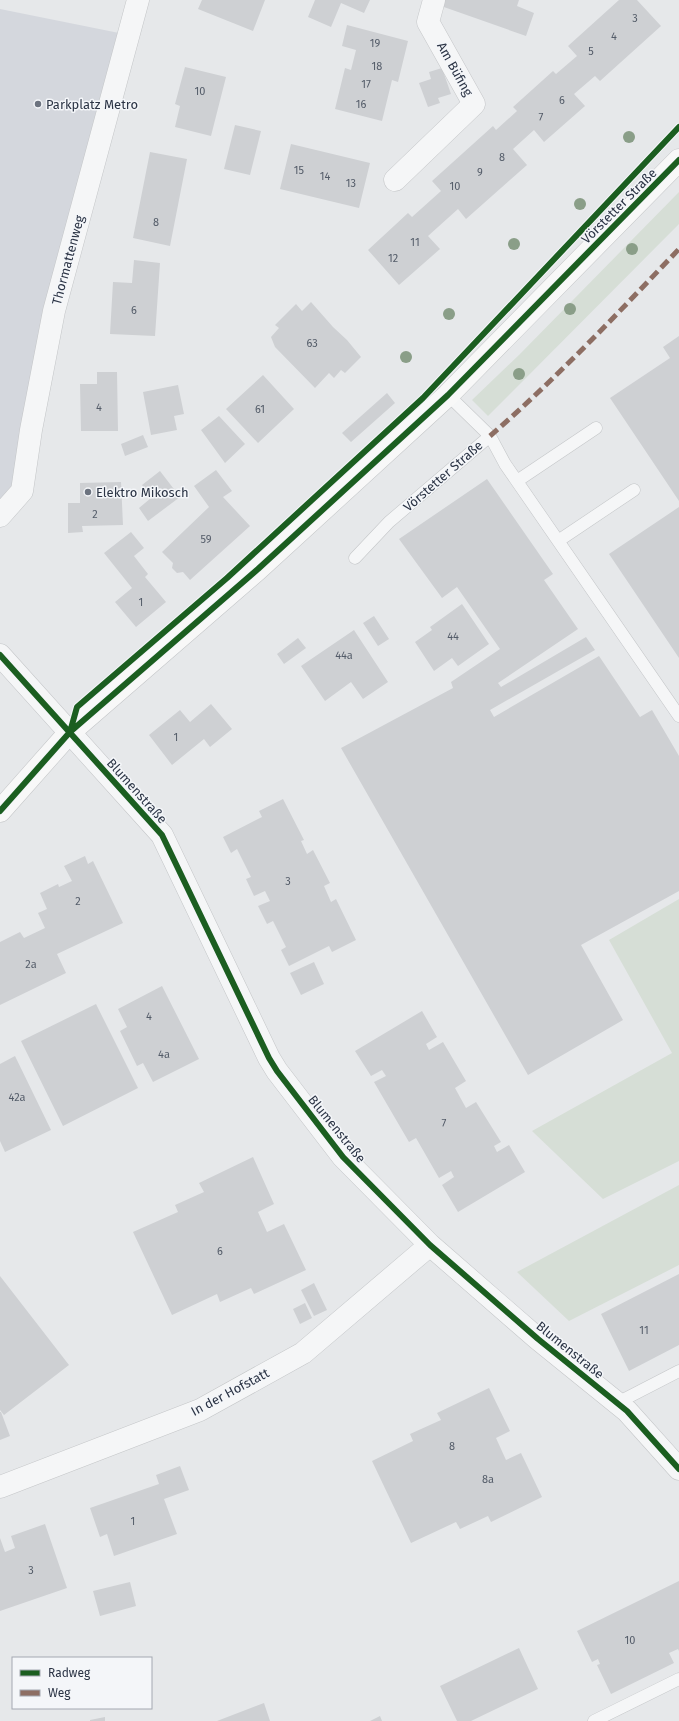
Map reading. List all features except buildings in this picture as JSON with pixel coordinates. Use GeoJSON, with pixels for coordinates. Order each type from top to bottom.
{"type":"FeatureCollection","features":[{"type":"Feature","properties":{"kind":"street","name":"Thormattenweg"},"geometry":{"type":"LineString","coordinates":[[0,516],[22,491],[31,430],[54,311],[138,0]]}},
{"type":"Feature","properties":{"kind":"street","name":"Am Büfing"},"geometry":{"type":"LineString","coordinates":[[395,180],[474,104],[428,22],[434,0]]}},
{"type":"Feature","properties":{"kind":"street","name":"Vörstetter Straße"},"geometry":{"type":"LineString","coordinates":[[0,811],[70,732],[258,569],[448,395],[679,160]]}},
{"type":"Feature","properties":{"kind":"street","name":"Blumenstraße"},"geometry":{"type":"LineString","coordinates":[[0,655],[162,835],[269,1058],[277,1071],[343,1157],[430,1245],[538,1339],[628,1411],[679,1469]]}},
{"type":"Feature","properties":{"kind":"street","name":"In der Hofstatt"},"geometry":{"type":"LineString","coordinates":[[0,1487],[200,1410],[303,1353],[430,1245]]}},
{"type":"Feature","properties":{"kind":"lane","name":"Vörstetter Straße"},"geometry":{"type":"LineString","coordinates":[[355,558],[389,522],[490,436],[448,395]]}},
{"type":"Feature","properties":{"kind":"lane"},"geometry":{"type":"LineString","coordinates":[[517,481],[596,428]]}},
{"type":"Feature","properties":{"kind":"lane"},"geometry":{"type":"LineString","coordinates":[[490,436],[517,481],[679,716]]}},
{"type":"Feature","properties":{"kind":"lane"},"geometry":{"type":"LineString","coordinates":[[558,541],[634,490]]}},
{"type":"Feature","properties":{"kind":"lane"},"geometry":{"type":"LineString","coordinates":[[617,1403],[679,1371]]}},
{"type":"Feature","properties":{"kind":"lane"},"geometry":{"type":"LineString","coordinates":[[594,1721],[679,1679]]}},
{"type":"Feature","properties":{"kind":"shaded area"},"geometry":{"type":"Polygon","coordinates":[[[0,9],[129,35],[22,491],[0,516],[0,9]]]}},
{"type":"Feature","properties":{"kind":"shaded area"},"geometry":{"type":"Polygon","coordinates":[[[679,192],[679,224],[488,416],[472,400],[519,355],[679,192]]]}},
{"type":"Feature","properties":{"kind":"shaded area"},"geometry":{"type":"Polygon","coordinates":[[[679,899],[679,1161],[603,1199],[532,1131],[672,1053],[609,940],[679,899]]]}},
{"type":"Feature","properties":{"kind":"shaded area"},"geometry":{"type":"Polygon","coordinates":[[[679,1185],[679,1265],[569,1321],[517,1272],[679,1185]]]}},
{"type":"Feature","properties":{"kind":"marked path"},"geometry":{"type":"LineString","coordinates":[[490,436],[563,368],[679,249]]}},
{"type":"Feature","properties":{"kind":"cycle path"},"geometry":{"type":"LineString","coordinates":[[70,732],[77,707],[227,578],[423,398],[679,127]]}},
{"type":"Feature","properties":{"kind":"cycle path"},"geometry":{"type":"LineString","coordinates":[[0,811],[70,732],[258,569],[448,395],[679,160]]}},
{"type":"Feature","properties":{"kind":"cycle path"},"geometry":{"type":"LineString","coordinates":[[0,655],[162,835],[269,1058],[277,1071],[343,1157],[430,1245],[538,1339],[627,1411],[679,1469]]}},
{"type":"Feature","properties":{"kind":"place","name":"Parkplatz Metro"},"geometry":{"type":"Point","coordinates":[38,104]}},
{"type":"Feature","properties":{"kind":"place","name":"Elektro Mikosch"},"geometry":{"type":"Point","coordinates":[88,492]}}]}
